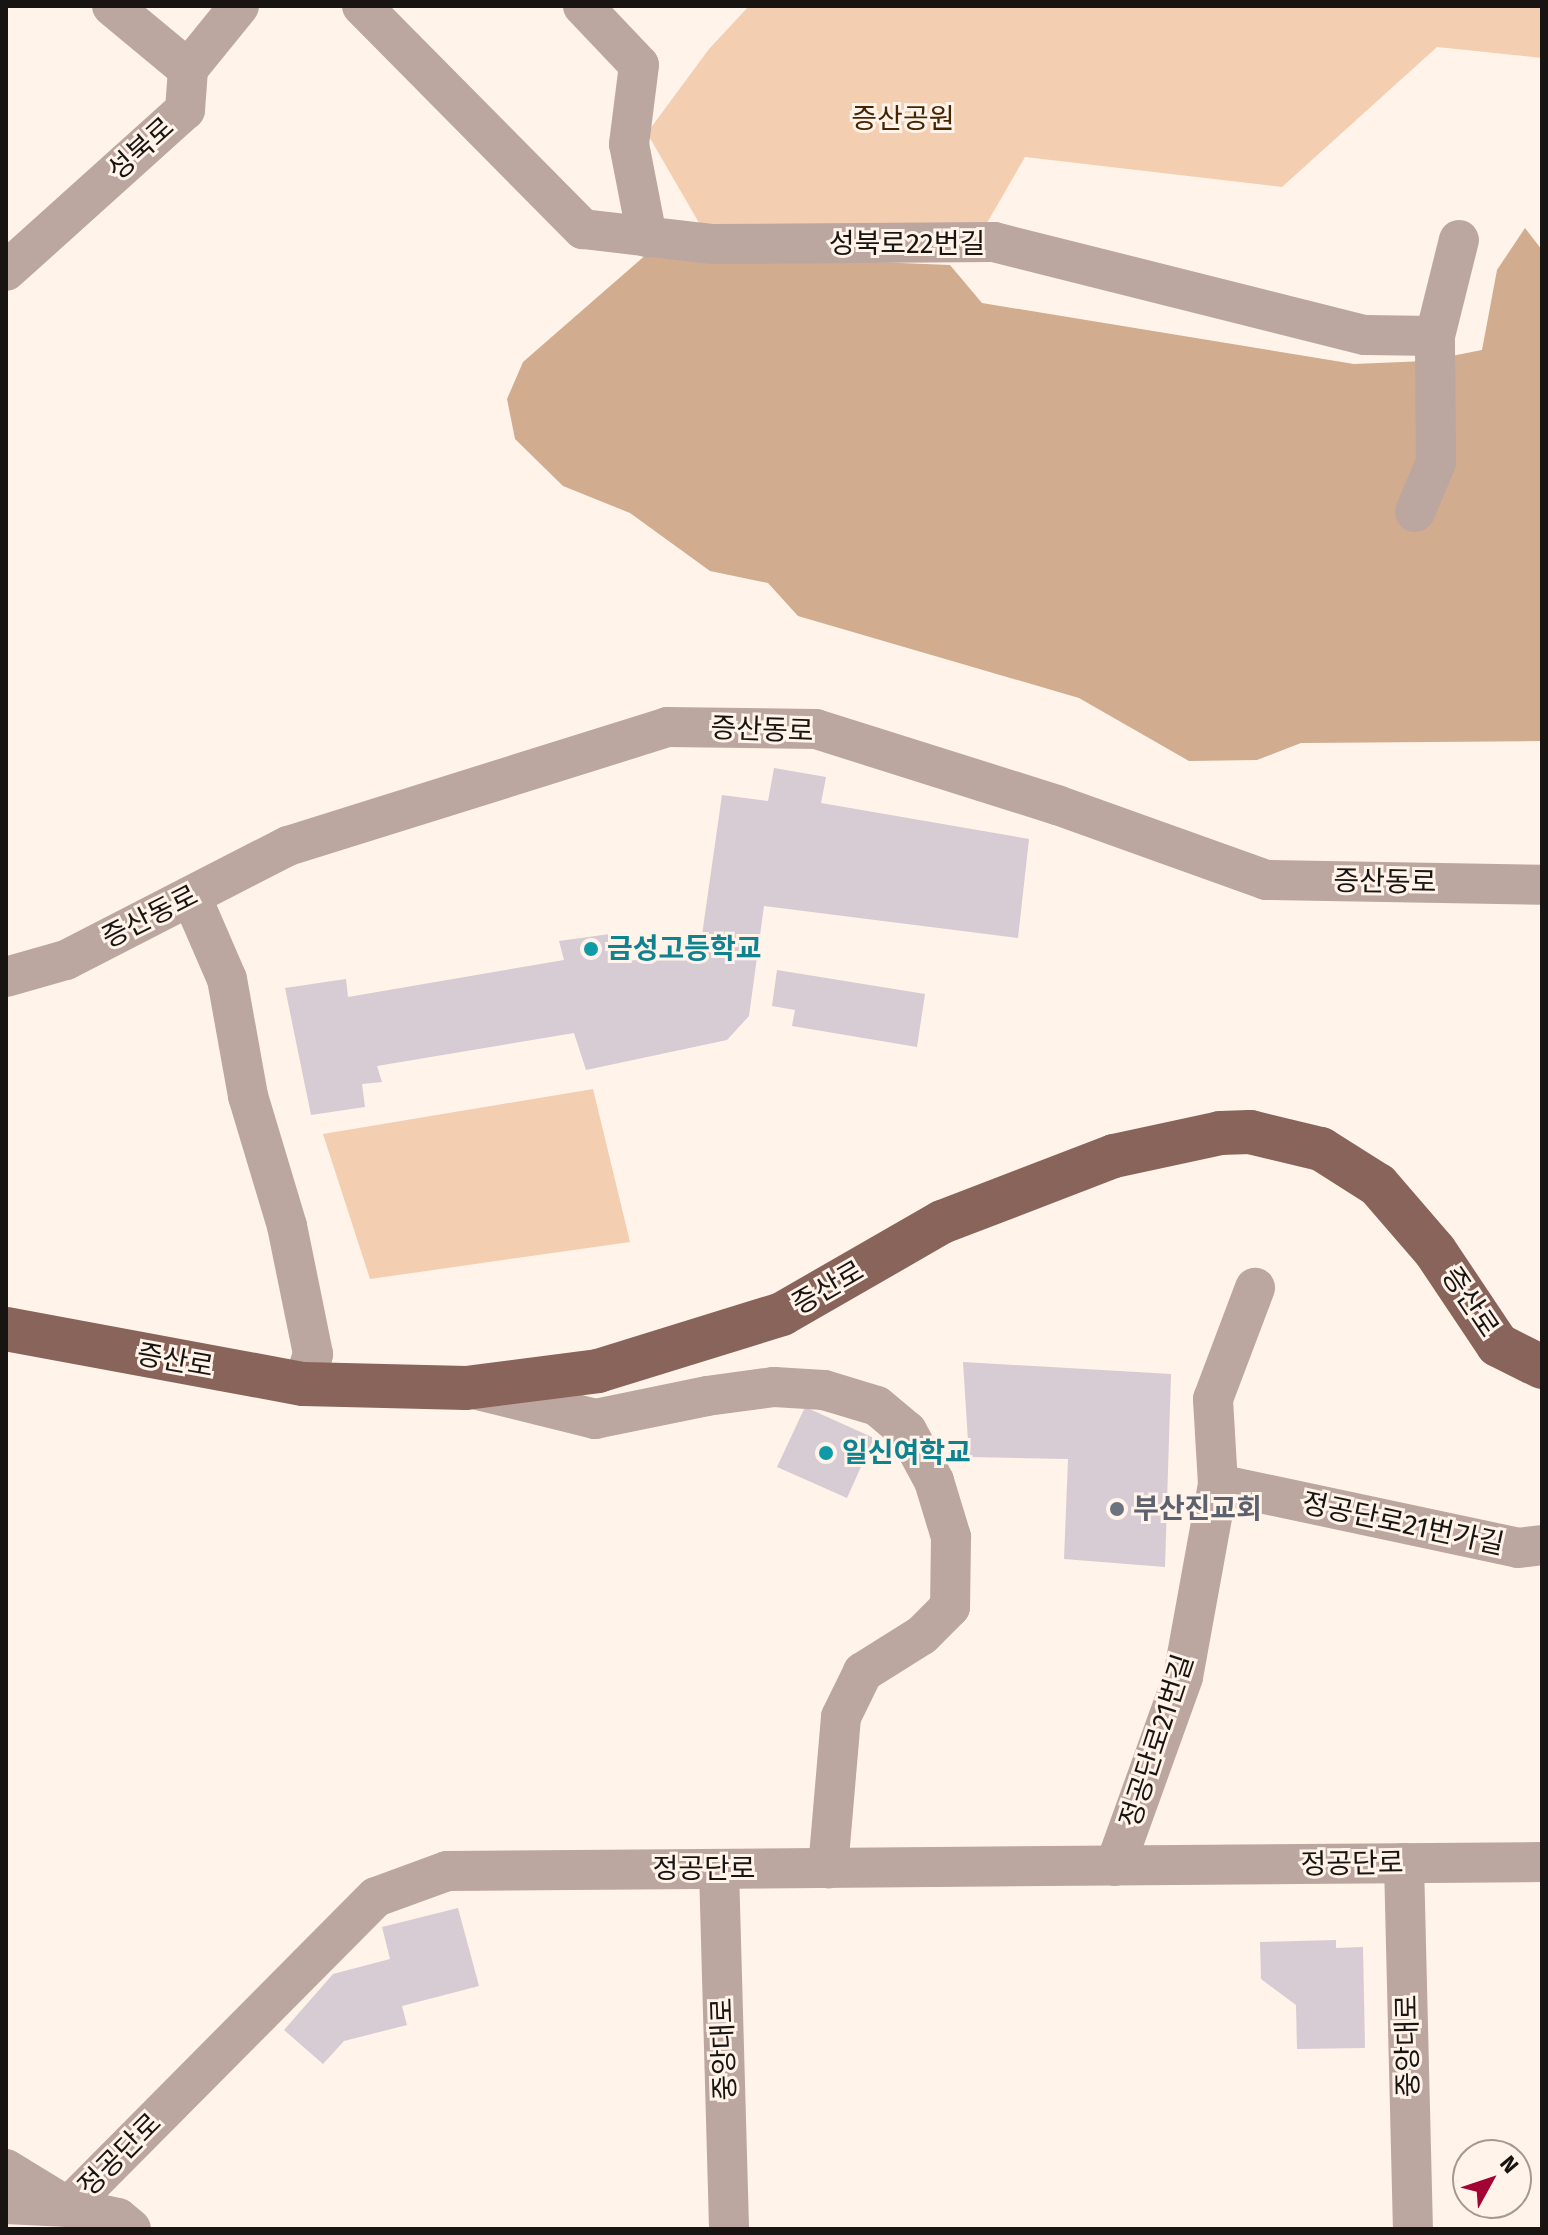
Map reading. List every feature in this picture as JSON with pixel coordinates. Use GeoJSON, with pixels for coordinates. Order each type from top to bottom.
{"type":"FeatureCollection","features":[{"type":"Feature","properties":{"kind":"main road","name":"증산로"},"geometry":{"type":"LineString","coordinates":[[6,1329],[303,1384],[466,1388],[598,1371],[782,1314],[942,1222],[1114,1156],[1220,1133],[1250,1132],[1321,1149],[1378,1185],[1435,1251],[1498,1345],[1542,1367]]}},
{"type":"Feature","properties":{"kind":"street"},"geometry":{"type":"LineString","coordinates":[[112,6],[188,69],[239,6]]}},
{"type":"Feature","properties":{"kind":"street","name":"성북로22번길"},"geometry":{"type":"LineString","coordinates":[[362,6],[583,229],[713,244],[994,242],[1365,335],[1435,336]]}},
{"type":"Feature","properties":{"kind":"street"},"geometry":{"type":"LineString","coordinates":[[583,6],[639,65],[629,144],[647,237]]}},
{"type":"Feature","properties":{"kind":"street","name":"성북로"},"geometry":{"type":"LineString","coordinates":[[6,271],[185,110],[188,69]]}},
{"type":"Feature","properties":{"kind":"street"},"geometry":{"type":"LineString","coordinates":[[1415,512],[1436,462],[1435,336],[1459,240]]}},
{"type":"Feature","properties":{"kind":"street","name":"증산동로"},"geometry":{"type":"LineString","coordinates":[[6,977],[66,960],[288,846],[667,727],[816,729],[1042,800],[1266,880],[1542,885]]}},
{"type":"Feature","properties":{"kind":"street"},"geometry":{"type":"LineString","coordinates":[[191,896],[227,979],[248,1096],[287,1226],[313,1354],[303,1384]]}},
{"type":"Feature","properties":{"kind":"street","name":"정공단로21번길"},"geometry":{"type":"LineString","coordinates":[[1115,1866],[1183,1677],[1218,1484],[1213,1399],[1255,1288]]}},
{"type":"Feature","properties":{"kind":"street"},"geometry":{"type":"LineString","coordinates":[[466,1388],[595,1419],[707,1396],[774,1387],[824,1390],[877,1406],[907,1431],[934,1481],[951,1537],[950,1607],[922,1635],[863,1672],[841,1717],[828,1868]]}},
{"type":"Feature","properties":{"kind":"street","name":"정공단로21번가길"},"geometry":{"type":"LineString","coordinates":[[1218,1484],[1518,1548],[1542,1545]]}},
{"type":"Feature","properties":{"kind":"street","name":"정공단로"},"geometry":{"type":"LineString","coordinates":[[68,2207],[376,1897],[447,1871],[1542,1862]]}},
{"type":"Feature","properties":{"kind":"street","name":"중앙대로"},"geometry":{"type":"LineString","coordinates":[[1404,1863],[1413,2229]]}},
{"type":"Feature","properties":{"kind":"street","name":"중앙대로"},"geometry":{"type":"LineString","coordinates":[[719,1869],[729,2229]]}},
{"type":"Feature","properties":{"kind":"street"},"geometry":{"type":"LineString","coordinates":[[6,2169],[68,2207]]}},
{"type":"Feature","properties":{"kind":"street"},"geometry":{"type":"LineString","coordinates":[[6,2204],[68,2207]]}},
{"type":"Feature","properties":{"kind":"street","name":"정공단로"},"geometry":{"type":"LineString","coordinates":[[68,2207],[118,2218],[131,2229]]}},
{"type":"Feature","properties":{"kind":"green space","name":"증산공원"},"geometry":{"type":"Polygon","coordinates":[[[749,6],[1542,6],[1542,58],[1437,47],[1282,187],[1025,157],[980,235],[702,228],[647,133],[709,49],[749,6]]]}},
{"type":"Feature","properties":{"kind":"green space"},"geometry":{"type":"Polygon","coordinates":[[[593,1089],[630,1242],[370,1279],[323,1134],[593,1089]]]}},
{"type":"Feature","properties":{"kind":"shaded area"},"geometry":{"type":"Polygon","coordinates":[[[1525,228],[1542,250],[1542,741],[1301,743],[1257,760],[1189,761],[1079,698],[798,616],[768,583],[710,571],[630,513],[563,486],[515,439],[507,399],[523,362],[648,253],[950,265],[982,303],[1354,364],[1426,361],[1482,350],[1497,270],[1525,228]]]}},
{"type":"Feature","properties":{"kind":"building","name":"금성고등학교"},"geometry":{"type":"Polygon","coordinates":[[[774,768],[826,777],[821,803],[1029,839],[1018,938],[764,906],[749,1016],[727,1040],[586,1070],[574,1033],[377,1066],[382,1082],[362,1084],[365,1107],[311,1115],[285,988],[346,979],[348,997],[564,960],[559,941],[617,933],[623,961],[699,956],[722,795],[768,801],[774,768]]]}},
{"type":"Feature","properties":{"kind":"building"},"geometry":{"type":"Polygon","coordinates":[[[777,970],[925,994],[917,1047],[792,1026],[795,1010],[772,1006],[777,970]]]}},
{"type":"Feature","properties":{"kind":"building","name":"부산진교회"},"geometry":{"type":"Polygon","coordinates":[[[963,1362],[1171,1374],[1165,1567],[1064,1559],[1068,1459],[969,1457],[963,1362]]]}},
{"type":"Feature","properties":{"kind":"building","name":"일신여학교"},"geometry":{"type":"Polygon","coordinates":[[[805,1407],[874,1438],[847,1498],[777,1467],[805,1407]]]}},
{"type":"Feature","properties":{"kind":"building"},"geometry":{"type":"Polygon","coordinates":[[[458,1908],[479,1986],[402,2006],[407,2025],[344,2041],[323,2064],[284,2030],[333,1974],[390,1959],[382,1927],[458,1908]]]}},
{"type":"Feature","properties":{"kind":"building"},"geometry":{"type":"Polygon","coordinates":[[[1336,1940],[1336,1948],[1363,1947],[1365,2048],[1297,2049],[1296,2005],[1261,1979],[1260,1942],[1336,1940]]]}},
{"type":"Feature","properties":{"kind":"place","name":"금성고등학교"},"geometry":{"type":"Point","coordinates":[591,949]}},
{"type":"Feature","properties":{"kind":"place","name":"일신여학교"},"geometry":{"type":"Point","coordinates":[826,1453]}},
{"type":"Feature","properties":{"kind":"place","name":"부산진교회"},"geometry":{"type":"Point","coordinates":[1117,1509]}}]}
